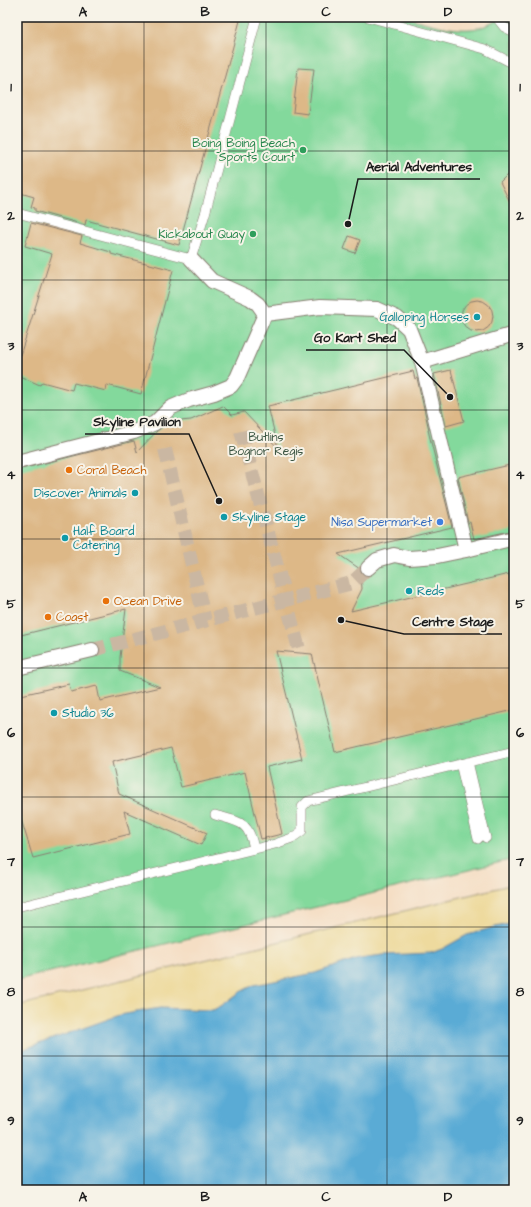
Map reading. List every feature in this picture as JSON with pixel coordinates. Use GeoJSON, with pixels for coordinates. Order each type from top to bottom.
{"type":"FeatureCollection","features":[{"type":"Feature","properties":{"kind":"street"},"geometry":{"type":"LineString","coordinates":[[190,260],[212,281],[250,298],[258,304],[265,314]]}},
{"type":"Feature","properties":{"kind":"street"},"geometry":{"type":"LineString","coordinates":[[265,314],[320,307],[377,309],[397,318],[409,329],[422,362],[466,550]]}},
{"type":"Feature","properties":{"kind":"street"},"geometry":{"type":"LineString","coordinates":[[17,462],[134,432],[155,423],[170,408],[231,386],[238,378],[265,314]]}},
{"type":"Feature","properties":{"kind":"street"},"geometry":{"type":"LineString","coordinates":[[422,362],[514,334]]}},
{"type":"Feature","properties":{"kind":"street"},"geometry":{"type":"LineString","coordinates":[[368,568],[377,560],[394,555],[409,558],[437,556],[514,538]]}},
{"type":"Feature","properties":{"kind":"street"},"geometry":{"type":"LineString","coordinates":[[17,668],[92,650]]}},
{"type":"Feature","properties":{"kind":"lane"},"geometry":{"type":"LineString","coordinates":[[17,213],[190,260],[205,214],[256,17]]}},
{"type":"Feature","properties":{"kind":"lane"},"geometry":{"type":"LineString","coordinates":[[368,17],[485,49],[514,64]]}},
{"type":"Feature","properties":{"kind":"lane"},"geometry":{"type":"LineString","coordinates":[[496,17],[504,27],[514,32]]}},
{"type":"Feature","properties":{"kind":"lane"},"geometry":{"type":"LineString","coordinates":[[17,907],[275,844],[292,838],[302,831],[302,807],[308,801],[514,751]]}},
{"type":"Feature","properties":{"kind":"lane"},"geometry":{"type":"LineString","coordinates":[[464,763],[482,839]]}},
{"type":"Feature","properties":{"kind":"lane"},"geometry":{"type":"LineString","coordinates":[[215,815],[238,822],[248,830],[252,836],[254,849]]}},
{"type":"Feature","properties":{"kind":"green space","name":"Butlins Bognor Regis"},"geometry":{"type":"Polygon","coordinates":[[[17,17],[405,17],[443,27],[473,29],[501,19],[514,17],[514,859],[17,980],[17,17]]]}},
{"type":"Feature","properties":{"kind":"sand"},"geometry":{"type":"Polygon","coordinates":[[[514,884],[514,1050],[17,1190],[17,1006],[514,884]]]}},
{"type":"Feature","properties":{"kind":"water"},"geometry":{"type":"Polygon","coordinates":[[[514,923],[514,1190],[17,1190],[17,1054],[24,1049],[120,1015],[160,1008],[213,1010],[240,992],[254,985],[315,973],[359,958],[383,955],[431,953],[442,949],[467,935],[514,923]]]}},
{"type":"Feature","properties":{"kind":"building"},"geometry":{"type":"Polygon","coordinates":[[[19,17],[241,17],[179,245],[86,220],[85,225],[35,211],[35,208],[31,207],[34,197],[17,192],[17,25],[19,17]]]}},
{"type":"Feature","properties":{"kind":"building"},"geometry":{"type":"Polygon","coordinates":[[[298,68],[314,69],[308,114],[293,112],[298,68]]]}},
{"type":"Feature","properties":{"kind":"building"},"geometry":{"type":"Polygon","coordinates":[[[514,168],[514,210],[500,182],[514,168]]]}},
{"type":"Feature","properties":{"kind":"building"},"geometry":{"type":"Polygon","coordinates":[[[31,223],[82,236],[80,243],[111,252],[111,254],[173,270],[141,394],[107,385],[106,391],[74,383],[72,390],[42,382],[40,385],[17,375],[17,365],[52,254],[25,246],[31,223]]]}},
{"type":"Feature","properties":{"kind":"building"},"geometry":{"type":"Polygon","coordinates":[[[349,236],[360,240],[355,253],[344,249],[349,236]]]}},
{"type":"Feature","properties":{"kind":"building","name":"Galloping Horses"},"geometry":{"type":"Polygon","coordinates":[[[477,300],[486,303],[490,307],[493,316],[490,325],[486,329],[477,332],[468,329],[464,325],[461,316],[464,307],[468,303],[477,300]]]}},
{"type":"Feature","properties":{"kind":"building"},"geometry":{"type":"Polygon","coordinates":[[[451,370],[464,421],[446,426],[434,374],[451,370]]]}},
{"type":"Feature","properties":{"kind":"building"},"geometry":{"type":"Polygon","coordinates":[[[413,371],[415,379],[417,378],[452,527],[338,554],[360,569],[361,573],[362,589],[351,611],[509,574],[514,594],[514,710],[335,752],[312,654],[276,651],[302,759],[267,767],[282,834],[261,839],[245,772],[181,787],[171,748],[112,762],[119,794],[207,833],[201,845],[124,811],[130,834],[33,858],[17,806],[17,696],[69,684],[71,692],[97,686],[100,701],[160,687],[120,671],[120,657],[126,609],[17,636],[17,470],[134,441],[137,452],[168,422],[191,420],[223,406],[232,415],[244,412],[278,448],[268,406],[413,371]]]}},
{"type":"Feature","properties":{"kind":"building"},"geometry":{"type":"Polygon","coordinates":[[[514,464],[514,530],[474,539],[470,522],[468,523],[458,477],[514,464]]]}},
{"type":"Feature","properties":{"kind":"tunnel"},"geometry":{"type":"LineString","coordinates":[[241,431],[300,653]]}},
{"type":"Feature","properties":{"kind":"tunnel"},"geometry":{"type":"LineString","coordinates":[[165,449],[205,621]]}},
{"type":"Feature","properties":{"kind":"tunnel"},"geometry":{"type":"LineString","coordinates":[[92,650],[352,583],[368,568]]}},
{"type":"Feature","properties":{"kind":"place","name":"Boing Boing Beach Sports Court"},"geometry":{"type":"Point","coordinates":[303,150]}},
{"type":"Feature","properties":{"kind":"place","name":"Aerial Adventures"},"geometry":{"type":"Point","coordinates":[348,224]}},
{"type":"Feature","properties":{"kind":"place","name":"Kickabout Quay"},"geometry":{"type":"Point","coordinates":[253,234]}},
{"type":"Feature","properties":{"kind":"place","name":"Galloping Horses"},"geometry":{"type":"Point","coordinates":[477,317]}},
{"type":"Feature","properties":{"kind":"place","name":"Go Kart Shed"},"geometry":{"type":"Point","coordinates":[450,397]}},
{"type":"Feature","properties":{"kind":"place","name":"Coral Beach"},"geometry":{"type":"Point","coordinates":[69,470]}},
{"type":"Feature","properties":{"kind":"place","name":"Discover Animals"},"geometry":{"type":"Point","coordinates":[135,493]}},
{"type":"Feature","properties":{"kind":"place","name":"Skyline Pavilion"},"geometry":{"type":"Point","coordinates":[219,501]}},
{"type":"Feature","properties":{"kind":"place","name":"Skyline Stage"},"geometry":{"type":"Point","coordinates":[224,517]}},
{"type":"Feature","properties":{"kind":"place","name":"Nisa Supermarket"},"geometry":{"type":"Point","coordinates":[440,522]}},
{"type":"Feature","properties":{"kind":"place","name":"Half Board Catering"},"geometry":{"type":"Point","coordinates":[65,538]}},
{"type":"Feature","properties":{"kind":"place","name":"Reds"},"geometry":{"type":"Point","coordinates":[409,591]}},
{"type":"Feature","properties":{"kind":"place","name":"Ocean Drive"},"geometry":{"type":"Point","coordinates":[106,601]}},
{"type":"Feature","properties":{"kind":"place","name":"Coast"},"geometry":{"type":"Point","coordinates":[48,617]}},
{"type":"Feature","properties":{"kind":"place","name":"Centre Stage"},"geometry":{"type":"Point","coordinates":[341,620]}},
{"type":"Feature","properties":{"kind":"place","name":"Studio 36"},"geometry":{"type":"Point","coordinates":[54,713]}}]}
